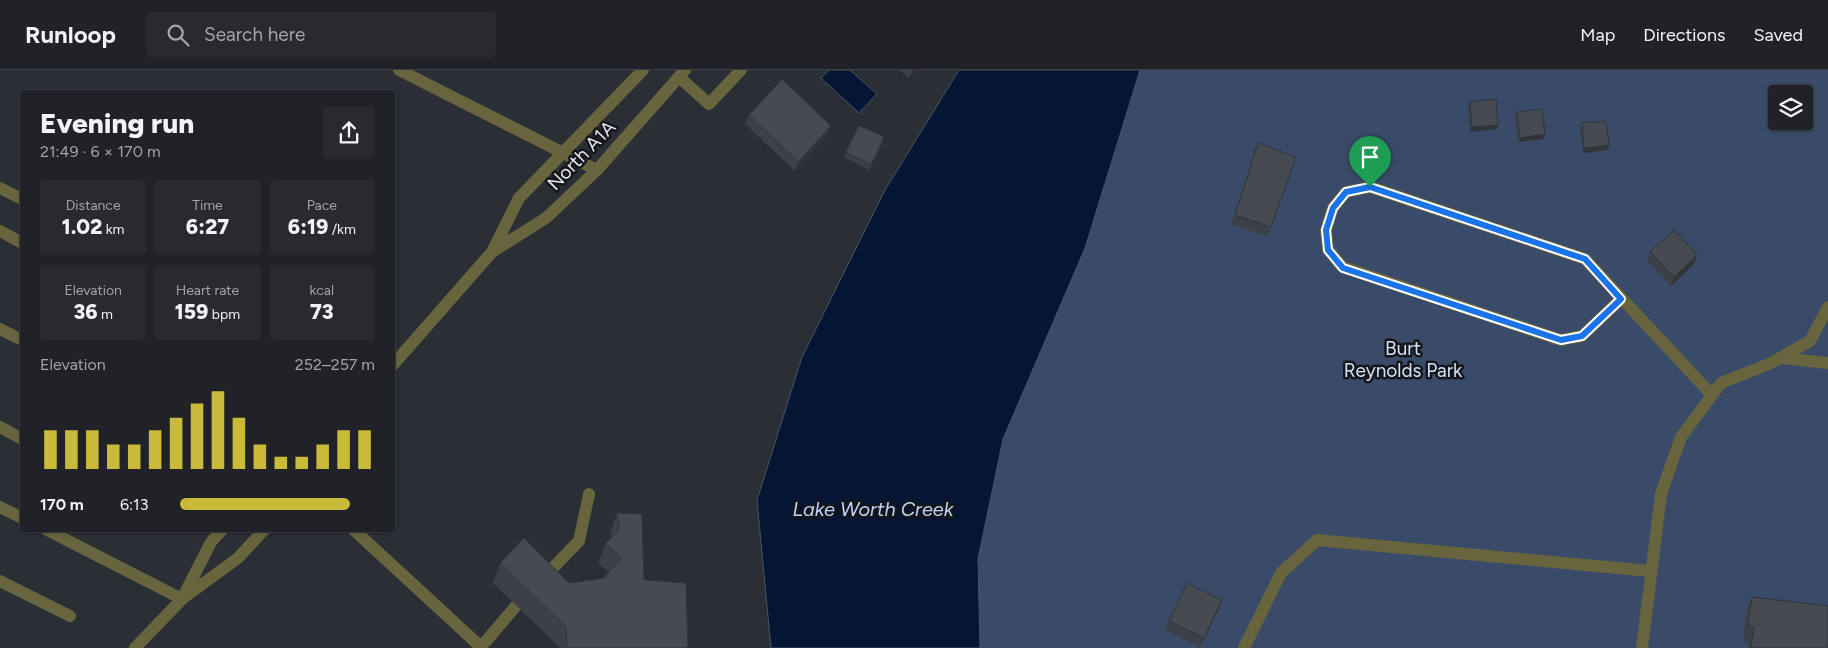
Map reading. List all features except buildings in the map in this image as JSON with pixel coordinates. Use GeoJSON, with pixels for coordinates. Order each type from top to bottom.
{"type":"FeatureCollection","features":[{"type":"Feature","properties":{"kind":"street"},"geometry":{"type":"LineString","coordinates":[[399,70],[597,170]]}},
{"type":"Feature","properties":{"kind":"street","name":"North A1A"},"geometry":{"type":"LineString","coordinates":[[395,363],[492,252],[518,198],[642,70]]}},
{"type":"Feature","properties":{"kind":"street"},"geometry":{"type":"LineString","coordinates":[[682,74],[709,104],[741,70]]}},
{"type":"Feature","properties":{"kind":"street","name":"North A1A"},"geometry":{"type":"LineString","coordinates":[[492,252],[546,218],[597,170],[682,74]]}},
{"type":"Feature","properties":{"kind":"street"},"geometry":{"type":"LineString","coordinates":[[1621,299],[1582,336],[1561,340],[1343,268],[1328,250],[1326,230],[1333,208],[1346,192],[1370,187],[1585,259],[1712,395]]}},
{"type":"Feature","properties":{"kind":"street"},"geometry":{"type":"LineString","coordinates":[[0,188],[20,198]]}},
{"type":"Feature","properties":{"kind":"street"},"geometry":{"type":"LineString","coordinates":[[0,231],[20,241]]}},
{"type":"Feature","properties":{"kind":"street"},"geometry":{"type":"LineString","coordinates":[[1642,648],[1661,494],[1681,437],[1721,383],[1769,364],[1810,341],[1828,308]]}},
{"type":"Feature","properties":{"kind":"street"},"geometry":{"type":"LineString","coordinates":[[0,329],[20,339]]}},
{"type":"Feature","properties":{"kind":"street"},"geometry":{"type":"LineString","coordinates":[[1781,358],[1828,363]]}},
{"type":"Feature","properties":{"kind":"street"},"geometry":{"type":"LineString","coordinates":[[0,427],[20,438]]}},
{"type":"Feature","properties":{"kind":"street"},"geometry":{"type":"LineString","coordinates":[[540,581],[579,541],[589,494]]}},
{"type":"Feature","properties":{"kind":"street"},"geometry":{"type":"LineString","coordinates":[[0,506],[20,517]]}},
{"type":"Feature","properties":{"kind":"street"},"geometry":{"type":"LineString","coordinates":[[51,532],[182,599]]}},
{"type":"Feature","properties":{"kind":"street"},"geometry":{"type":"LineString","coordinates":[[182,599],[211,542],[220,532]]}},
{"type":"Feature","properties":{"kind":"street"},"geometry":{"type":"LineString","coordinates":[[135,648],[182,599],[238,558],[262,532]]}},
{"type":"Feature","properties":{"kind":"street"},"geometry":{"type":"LineString","coordinates":[[356,532],[481,648],[516,606]]}},
{"type":"Feature","properties":{"kind":"street"},"geometry":{"type":"LineString","coordinates":[[1244,648],[1281,572],[1317,540],[1650,571]]}},
{"type":"Feature","properties":{"kind":"street"},"geometry":{"type":"LineString","coordinates":[[0,580],[70,616]]}},
{"type":"Feature","properties":{"kind":"green space","name":"Burt Reynolds Park"},"geometry":{"type":"Polygon","coordinates":[[[1140,70],[1828,70],[1828,648],[980,648],[978,559],[1003,439],[1085,248],[1140,70]]]}},
{"type":"Feature","properties":{"kind":"water"},"geometry":{"type":"Polygon","coordinates":[[[829,70],[850,70],[877,94],[859,113],[821,78],[829,70]]]}},
{"type":"Feature","properties":{"kind":"water","name":"Lake Worth Creek"},"geometry":{"type":"Polygon","coordinates":[[[959,70],[1140,70],[1085,248],[1003,439],[978,559],[980,648],[771,648],[757,500],[802,357],[885,190],[959,70]]]}},
{"type":"Feature","properties":{"kind":"route"},"geometry":{"type":"LineString","coordinates":[[1370,187],[1585,259],[1621,299],[1582,336],[1561,340],[1343,268],[1328,250],[1326,230],[1333,208],[1346,192],[1370,187]]}}]}
